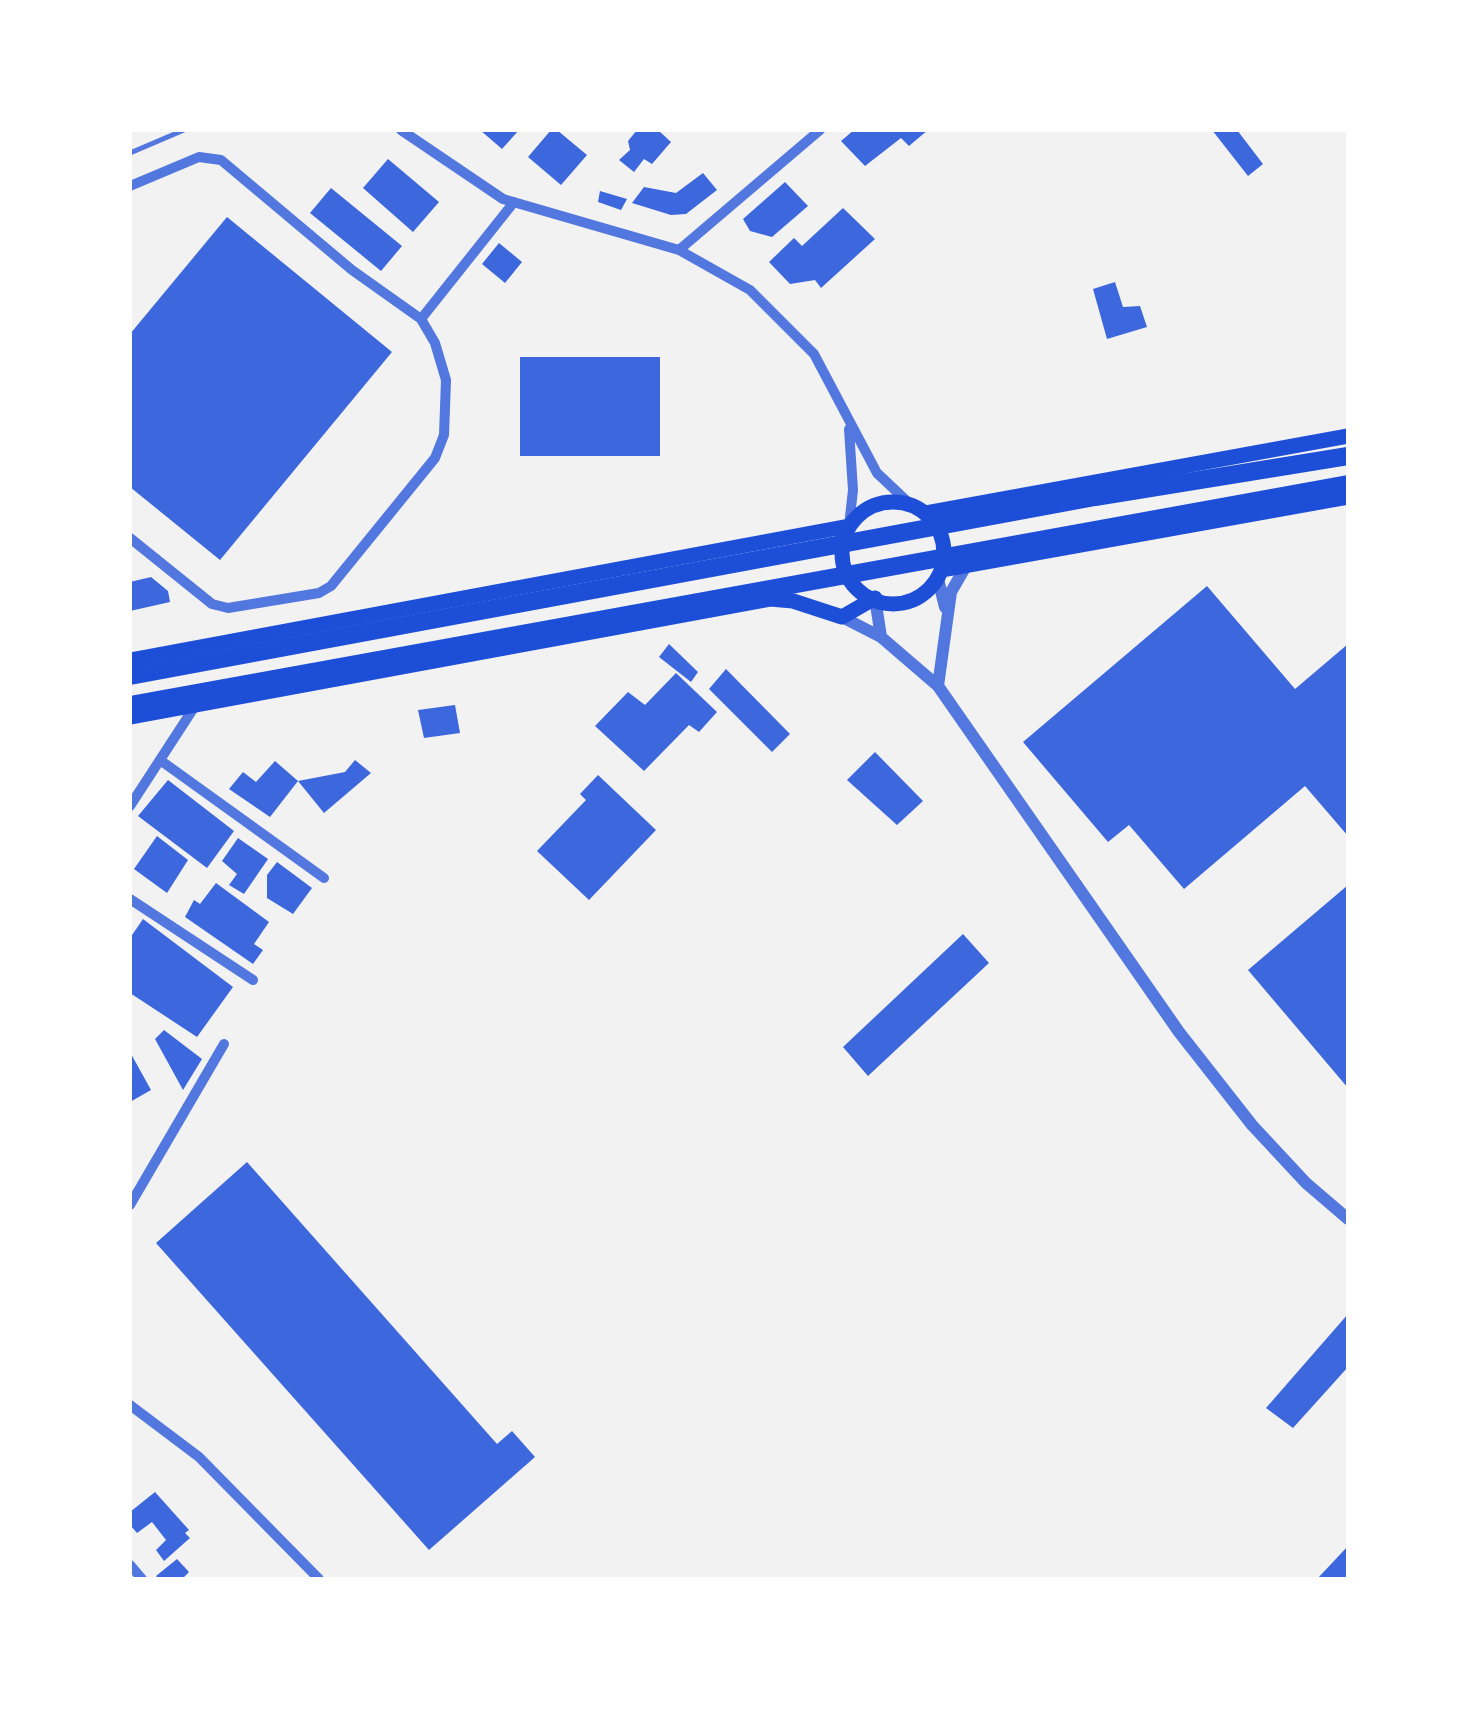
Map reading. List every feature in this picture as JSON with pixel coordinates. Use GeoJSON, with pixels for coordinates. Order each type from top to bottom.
{"type":"FeatureCollection","features":[{"type":"Feature","properties":{"kind":"highway"},"geometry":{"type":"LineString","coordinates":[[130,676],[1095,497],[1348,456]]}},
{"type":"Feature","properties":{"kind":"highway"},"geometry":{"type":"LineString","coordinates":[[130,705],[1348,484]]}},
{"type":"Feature","properties":{"kind":"main road"},"geometry":{"type":"LineString","coordinates":[[926,513],[1348,436]]}},
{"type":"Feature","properties":{"kind":"main road"},"geometry":{"type":"LineString","coordinates":[[940,574],[966,566],[1348,497]]}},
{"type":"Feature","properties":{"kind":"main road"},"geometry":{"type":"LineString","coordinates":[[130,660],[849,526],[876,504],[911,504],[926,513],[942,537],[940,574],[929,590],[903,603],[888,604],[859,591],[842,560],[849,526]]}},
{"type":"Feature","properties":{"kind":"main road"},"geometry":{"type":"LineString","coordinates":[[130,718],[770,600],[793,601],[842,618],[876,598]]}},
{"type":"Feature","properties":{"kind":"street"},"geometry":{"type":"LineString","coordinates":[[401,130],[462,174],[514,202],[680,250],[750,290],[787,322],[814,354],[877,473],[911,504]]}},
{"type":"Feature","properties":{"kind":"street"},"geometry":{"type":"LineString","coordinates":[[680,250],[820,130]]}},
{"type":"Feature","properties":{"kind":"street"},"geometry":{"type":"LineString","coordinates":[[130,186],[199,157],[221,160],[352,270],[421,319],[435,343],[446,380],[444,435],[426,470],[331,586],[318,593],[228,608],[212,604],[130,538]]}},
{"type":"Feature","properties":{"kind":"street"},"geometry":{"type":"LineString","coordinates":[[421,319],[514,202]]}},
{"type":"Feature","properties":{"kind":"street"},"geometry":{"type":"LineString","coordinates":[[848,422],[852,490],[849,526]]}},
{"type":"Feature","properties":{"kind":"street"},"geometry":{"type":"LineString","coordinates":[[938,686],[947,615],[956,581],[966,566]]}},
{"type":"Feature","properties":{"kind":"street"},"geometry":{"type":"LineString","coordinates":[[940,574],[947,615]]}},
{"type":"Feature","properties":{"kind":"street"},"geometry":{"type":"LineString","coordinates":[[876,598],[881,637]]}},
{"type":"Feature","properties":{"kind":"street"},"geometry":{"type":"LineString","coordinates":[[842,618],[881,637],[938,686],[1179,1032],[1252,1125],[1348,1219]]}},
{"type":"Feature","properties":{"kind":"street"},"geometry":{"type":"LineString","coordinates":[[130,806],[195,706]]}},
{"type":"Feature","properties":{"kind":"street"},"geometry":{"type":"LineString","coordinates":[[160,760],[324,878]]}},
{"type":"Feature","properties":{"kind":"street"},"geometry":{"type":"LineString","coordinates":[[130,899],[252,980]]}},
{"type":"Feature","properties":{"kind":"street"},"geometry":{"type":"LineString","coordinates":[[130,1205],[224,1044]]}},
{"type":"Feature","properties":{"kind":"street"},"geometry":{"type":"LineString","coordinates":[[130,1405],[199,1456],[319,1579]]}},
{"type":"Feature","properties":{"kind":"street"},"geometry":{"type":"LineString","coordinates":[[130,1565],[142,1579]]}},
{"type":"Feature","properties":{"kind":"lane"},"geometry":{"type":"LineString","coordinates":[[130,153],[184,130]]}},
{"type":"Feature","properties":{"kind":"building"},"geometry":{"type":"Polygon","coordinates":[[[480,130],[519,130],[502,149],[480,130]]]}},
{"type":"Feature","properties":{"kind":"building"},"geometry":{"type":"Polygon","coordinates":[[[551,130],[557,130],[587,155],[561,185],[528,157],[551,130]]]}},
{"type":"Feature","properties":{"kind":"building"},"geometry":{"type":"Polygon","coordinates":[[[637,130],[658,130],[671,142],[652,164],[644,159],[634,172],[619,160],[630,150],[628,141],[637,130]]]}},
{"type":"Feature","properties":{"kind":"building"},"geometry":{"type":"Polygon","coordinates":[[[854,130],[928,130],[909,146],[901,138],[865,166],[841,141],[854,130]]]}},
{"type":"Feature","properties":{"kind":"building"},"geometry":{"type":"Polygon","coordinates":[[[1212,130],[1237,130],[1263,164],[1248,176],[1212,130]]]}},
{"type":"Feature","properties":{"kind":"building"},"geometry":{"type":"Polygon","coordinates":[[[388,159],[439,202],[413,232],[363,188],[388,159]]]}},
{"type":"Feature","properties":{"kind":"building"},"geometry":{"type":"Polygon","coordinates":[[[703,173],[717,190],[686,214],[671,215],[632,203],[644,187],[676,193],[703,173]]]}},
{"type":"Feature","properties":{"kind":"building"},"geometry":{"type":"Polygon","coordinates":[[[785,182],[808,206],[772,237],[750,231],[743,219],[785,182]]]}},
{"type":"Feature","properties":{"kind":"building"},"geometry":{"type":"Polygon","coordinates":[[[331,188],[402,246],[381,271],[310,213],[331,188]]]}},
{"type":"Feature","properties":{"kind":"building"},"geometry":{"type":"Polygon","coordinates":[[[600,191],[627,199],[621,210],[598,202],[600,191]]]}},
{"type":"Feature","properties":{"kind":"building"},"geometry":{"type":"Polygon","coordinates":[[[843,208],[875,239],[821,288],[815,280],[790,284],[769,262],[794,238],[802,246],[843,208]]]}},
{"type":"Feature","properties":{"kind":"building"},"geometry":{"type":"Polygon","coordinates":[[[227,217],[392,352],[220,560],[130,487],[130,334],[227,217]]]}},
{"type":"Feature","properties":{"kind":"building"},"geometry":{"type":"Polygon","coordinates":[[[499,243],[522,262],[505,283],[482,264],[499,243]]]}},
{"type":"Feature","properties":{"kind":"building"},"geometry":{"type":"Polygon","coordinates":[[[1115,282],[1123,307],[1140,306],[1147,327],[1107,339],[1093,289],[1115,282]]]}},
{"type":"Feature","properties":{"kind":"building"},"geometry":{"type":"Polygon","coordinates":[[[520,357],[660,357],[660,456],[520,456],[520,357]]]}},
{"type":"Feature","properties":{"kind":"building"},"geometry":{"type":"Polygon","coordinates":[[[151,577],[168,591],[170,602],[130,611],[130,582],[151,577]]]}},
{"type":"Feature","properties":{"kind":"building"},"geometry":{"type":"Polygon","coordinates":[[[1207,586],[1295,689],[1348,644],[1348,836],[1305,786],[1184,889],[1129,825],[1108,842],[1023,742],[1207,586]]]}},
{"type":"Feature","properties":{"kind":"building"},"geometry":{"type":"Polygon","coordinates":[[[669,644],[698,672],[691,682],[659,657],[669,644]]]}},
{"type":"Feature","properties":{"kind":"building"},"geometry":{"type":"Polygon","coordinates":[[[726,669],[790,734],[772,752],[709,689],[726,669]]]}},
{"type":"Feature","properties":{"kind":"building"},"geometry":{"type":"Polygon","coordinates":[[[676,673],[717,712],[699,732],[689,725],[644,771],[595,726],[628,692],[645,705],[676,673]]]}},
{"type":"Feature","properties":{"kind":"building"},"geometry":{"type":"Polygon","coordinates":[[[455,705],[460,733],[424,738],[418,710],[455,705]]]}},
{"type":"Feature","properties":{"kind":"building"},"geometry":{"type":"Polygon","coordinates":[[[875,752],[923,801],[897,825],[847,780],[875,752]]]}},
{"type":"Feature","properties":{"kind":"building"},"geometry":{"type":"Polygon","coordinates":[[[355,760],[371,773],[324,813],[298,781],[345,772],[355,760]]]}},
{"type":"Feature","properties":{"kind":"building"},"geometry":{"type":"Polygon","coordinates":[[[275,761],[298,781],[270,817],[229,789],[243,772],[256,782],[275,761]]]}},
{"type":"Feature","properties":{"kind":"building"},"geometry":{"type":"Polygon","coordinates":[[[598,775],[656,830],[589,900],[537,851],[586,800],[580,794],[598,775]]]}},
{"type":"Feature","properties":{"kind":"building"},"geometry":{"type":"Polygon","coordinates":[[[168,780],[234,831],[207,868],[138,816],[168,780]]]}},
{"type":"Feature","properties":{"kind":"building"},"geometry":{"type":"Polygon","coordinates":[[[157,836],[188,860],[167,893],[134,869],[157,836]]]}},
{"type":"Feature","properties":{"kind":"building"},"geometry":{"type":"Polygon","coordinates":[[[238,838],[268,859],[244,894],[229,885],[237,874],[222,861],[238,838]]]}},
{"type":"Feature","properties":{"kind":"building"},"geometry":{"type":"Polygon","coordinates":[[[277,862],[312,888],[293,914],[267,898],[267,875],[277,862]]]}},
{"type":"Feature","properties":{"kind":"building"},"geometry":{"type":"Polygon","coordinates":[[[216,883],[269,922],[254,944],[263,950],[253,964],[185,917],[194,900],[200,904],[216,883]]]}},
{"type":"Feature","properties":{"kind":"building"},"geometry":{"type":"Polygon","coordinates":[[[1348,885],[1348,1088],[1248,970],[1348,885]]]}},
{"type":"Feature","properties":{"kind":"building"},"geometry":{"type":"Polygon","coordinates":[[[143,919],[233,987],[197,1037],[130,993],[130,938],[143,919]]]}},
{"type":"Feature","properties":{"kind":"building"},"geometry":{"type":"Polygon","coordinates":[[[963,934],[989,963],[868,1076],[843,1047],[963,934]]]}},
{"type":"Feature","properties":{"kind":"building"},"geometry":{"type":"Polygon","coordinates":[[[164,1030],[202,1059],[183,1090],[155,1039],[164,1030]]]}},
{"type":"Feature","properties":{"kind":"building"},"geometry":{"type":"Polygon","coordinates":[[[130,1052],[151,1090],[130,1102],[130,1052]]]}},
{"type":"Feature","properties":{"kind":"building"},"geometry":{"type":"Polygon","coordinates":[[[247,1162],[497,1444],[512,1431],[535,1457],[429,1550],[156,1243],[247,1162]]]}},
{"type":"Feature","properties":{"kind":"building"},"geometry":{"type":"Polygon","coordinates":[[[1348,1314],[1348,1367],[1293,1428],[1266,1408],[1348,1314]]]}},
{"type":"Feature","properties":{"kind":"building"},"geometry":{"type":"Polygon","coordinates":[[[155,1492],[189,1530],[185,1533],[190,1538],[164,1561],[156,1550],[166,1540],[152,1522],[137,1533],[130,1525],[130,1512],[155,1492]]]}},
{"type":"Feature","properties":{"kind":"building"},"geometry":{"type":"Polygon","coordinates":[[[1348,1546],[1348,1579],[1317,1579],[1348,1546]]]}},
{"type":"Feature","properties":{"kind":"building"},"geometry":{"type":"Polygon","coordinates":[[[177,1559],[189,1572],[182,1579],[156,1576],[177,1559]]]}}]}
